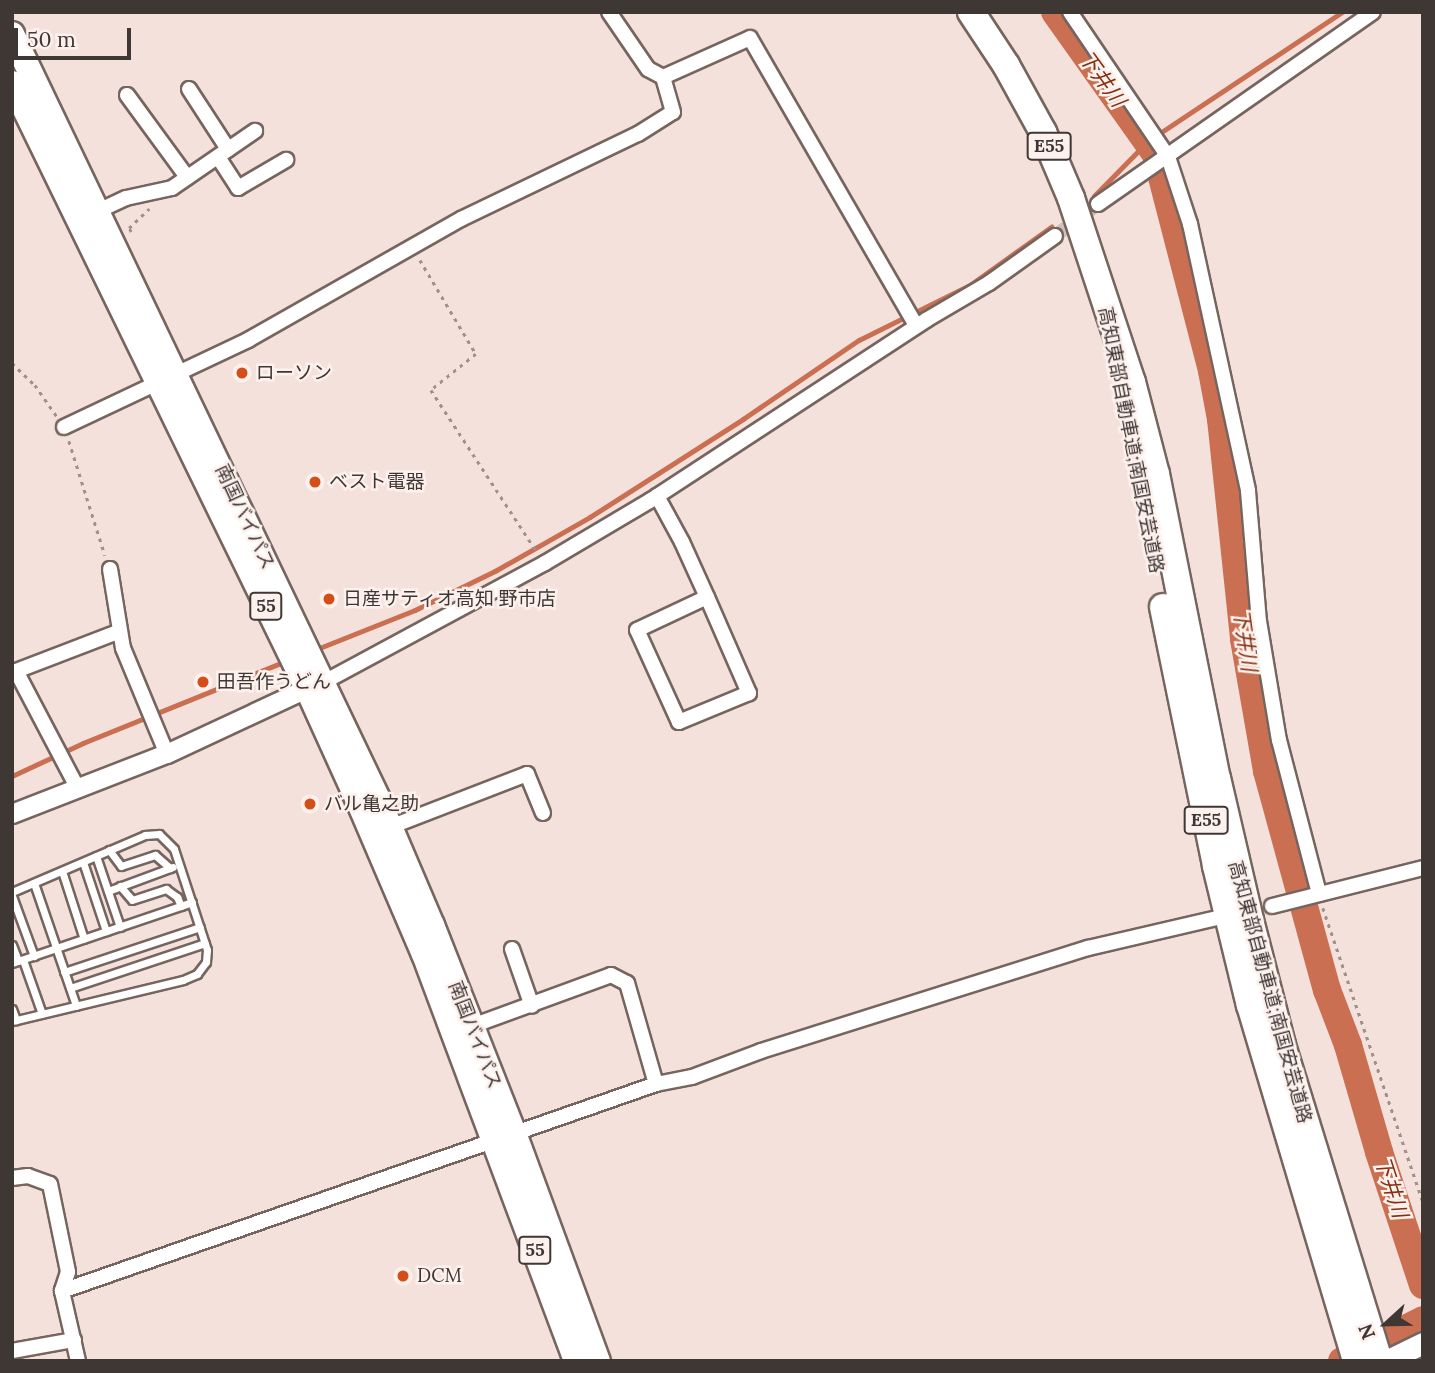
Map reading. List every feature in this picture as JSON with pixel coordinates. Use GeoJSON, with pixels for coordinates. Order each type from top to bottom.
{"type":"FeatureCollection","features":[{"type":"Feature","properties":{"kind":"highway","name":"高知東部自動車道;南国安芸道路"},"geometry":{"type":"LineString","coordinates":[[971,12],[1006,65],[1043,132],[1071,198],[1104,291],[1184,717],[1216,866],[1276,1097],[1358,1344],[1379,1361]]}},
{"type":"Feature","properties":{"kind":"highway","name":"南国バイパス"},"geometry":{"type":"LineString","coordinates":[[12,34],[98,211],[167,378]]}},
{"type":"Feature","properties":{"kind":"highway","name":"南国バイパス"},"geometry":{"type":"LineString","coordinates":[[12,83],[167,378],[315,685],[390,827],[472,1026],[504,1137],[576,1361]]}},
{"type":"Feature","properties":{"kind":"highway","name":"南国バイパス"},"geometry":{"type":"LineString","coordinates":[[315,685],[424,954],[597,1361]]}},
{"type":"Feature","properties":{"kind":"main road"},"geometry":{"type":"LineString","coordinates":[[1386,1361],[1423,1343]]}},
{"type":"Feature","properties":{"kind":"street"},"geometry":{"type":"LineString","coordinates":[[64,427],[248,340],[461,219],[638,134],[673,112],[663,77],[648,69],[609,12]]}},
{"type":"Feature","properties":{"kind":"street"},"geometry":{"type":"LineString","coordinates":[[1070,12],[1168,157],[1190,224],[1248,491],[1259,621],[1279,740],[1319,894]]}},
{"type":"Feature","properties":{"kind":"street"},"geometry":{"type":"LineString","coordinates":[[1098,204],[1373,12]]}},
{"type":"Feature","properties":{"kind":"street"},"geometry":{"type":"LineString","coordinates":[[663,77],[750,38],[916,326]]}},
{"type":"Feature","properties":{"kind":"street"},"geometry":{"type":"LineString","coordinates":[[188,89],[223,153],[238,188],[286,160]]}},
{"type":"Feature","properties":{"kind":"street"},"geometry":{"type":"LineString","coordinates":[[127,95],[187,177]]}},
{"type":"Feature","properties":{"kind":"street"},"geometry":{"type":"LineString","coordinates":[[98,211],[126,198],[172,188],[255,131]]}},
{"type":"Feature","properties":{"kind":"street"},"geometry":{"type":"LineString","coordinates":[[12,814],[167,754],[315,685],[545,563],[657,496],[916,326],[989,283],[1055,236]]}},
{"type":"Feature","properties":{"kind":"street"},"geometry":{"type":"LineString","coordinates":[[657,496],[707,597],[749,693],[679,722],[638,629],[707,597]]}},
{"type":"Feature","properties":{"kind":"street"},"geometry":{"type":"LineString","coordinates":[[110,569],[123,648],[167,754]]}},
{"type":"Feature","properties":{"kind":"street"},"geometry":{"type":"LineString","coordinates":[[77,787],[14,667],[120,631]]}},
{"type":"Feature","properties":{"kind":"street"},"geometry":{"type":"LineString","coordinates":[[390,827],[527,774],[543,813]]}},
{"type":"Feature","properties":{"kind":"street"},"geometry":{"type":"LineString","coordinates":[[1272,906],[1423,868]]}},
{"type":"Feature","properties":{"kind":"street"},"geometry":{"type":"LineString","coordinates":[[62,1290],[656,1084],[692,1077],[761,1051],[1088,948],[1217,918]]}},
{"type":"Feature","properties":{"kind":"street"},"geometry":{"type":"LineString","coordinates":[[512,949],[532,1006]]}},
{"type":"Feature","properties":{"kind":"street"},"geometry":{"type":"LineString","coordinates":[[472,1026],[611,975],[627,983],[656,1084]]}},
{"type":"Feature","properties":{"kind":"street"},"geometry":{"type":"LineString","coordinates":[[12,1178],[28,1176],[50,1184],[68,1272],[62,1290],[78,1361]]}},
{"type":"Feature","properties":{"kind":"street"},"geometry":{"type":"LineString","coordinates":[[12,1351],[74,1340]]}},
{"type":"Feature","properties":{"kind":"lane"},"geometry":{"type":"LineString","coordinates":[[12,1009],[14,1021],[183,980],[197,974],[206,962],[205,943],[174,849],[159,834],[145,835],[12,894],[34,956]]}},
{"type":"Feature","properties":{"kind":"lane"},"geometry":{"type":"LineString","coordinates":[[109,850],[121,866],[155,855],[170,868]]}},
{"type":"Feature","properties":{"kind":"lane"},"geometry":{"type":"LineString","coordinates":[[96,856],[120,927]]}},
{"type":"Feature","properties":{"kind":"lane"},"geometry":{"type":"LineString","coordinates":[[83,862],[106,931]]}},
{"type":"Feature","properties":{"kind":"lane"},"geometry":{"type":"LineString","coordinates":[[108,891],[180,864]]}},
{"type":"Feature","properties":{"kind":"lane"},"geometry":{"type":"LineString","coordinates":[[62,871],[84,939]]}},
{"type":"Feature","properties":{"kind":"lane"},"geometry":{"type":"LineString","coordinates":[[34,883],[76,1006]]}},
{"type":"Feature","properties":{"kind":"lane"},"geometry":{"type":"LineString","coordinates":[[120,886],[132,900],[166,889],[177,897],[181,906]]}},
{"type":"Feature","properties":{"kind":"lane"},"geometry":{"type":"LineString","coordinates":[[18,961],[192,902]]}},
{"type":"Feature","properties":{"kind":"lane"},"geometry":{"type":"LineString","coordinates":[[64,972],[200,927]]}},
{"type":"Feature","properties":{"kind":"lane"},"geometry":{"type":"LineString","coordinates":[[70,988],[205,943]]}},
{"type":"Feature","properties":{"kind":"lane"},"geometry":{"type":"LineString","coordinates":[[12,945],[42,1014]]}},
{"type":"Feature","properties":{"kind":"path"},"geometry":{"type":"LineString","coordinates":[[134,239],[129,228],[172,188]]}},
{"type":"Feature","properties":{"kind":"path"},"geometry":{"type":"LineString","coordinates":[[412,247],[476,354],[431,390],[545,563]]}},
{"type":"Feature","properties":{"kind":"path"},"geometry":{"type":"LineString","coordinates":[[12,363],[35,385],[64,427],[110,569]]}},
{"type":"Feature","properties":{"kind":"path"},"geometry":{"type":"LineString","coordinates":[[1319,894],[1423,1201]]}},
{"type":"Feature","properties":{"kind":"waterway","name":"下井川"},"geometry":{"type":"LineString","coordinates":[[1055,12],[1156,154],[1212,371],[1221,419],[1244,639],[1267,771],[1327,990],[1348,1045],[1379,1152],[1423,1285]]}},
{"type":"Feature","properties":{"kind":"waterway"},"geometry":{"type":"LineString","coordinates":[[1094,196],[1148,141],[1342,12]]}},
{"type":"Feature","properties":{"kind":"waterway"},"geometry":{"type":"LineString","coordinates":[[317,649],[415,610],[495,571],[590,517],[743,419],[859,340],[970,285],[1051,227]]}},
{"type":"Feature","properties":{"kind":"waterway"},"geometry":{"type":"LineString","coordinates":[[12,776],[83,743],[286,661]]}},
{"type":"Feature","properties":{"kind":"waterway","name":"下井川"},"geometry":{"type":"LineString","coordinates":[[1342,1361],[1423,1320]]}},
{"type":"Feature","properties":{"kind":"tunnel"},"geometry":{"type":"LineString","coordinates":[[1055,236],[1098,204]]}},
{"type":"Feature","properties":{"kind":"place","name":"ローソン"},"geometry":{"type":"Point","coordinates":[242,373]}},
{"type":"Feature","properties":{"kind":"place","name":"ベスト電器"},"geometry":{"type":"Point","coordinates":[315,482]}},
{"type":"Feature","properties":{"kind":"place","name":"日産サティオ高知 野市店"},"geometry":{"type":"Point","coordinates":[329,599]}},
{"type":"Feature","properties":{"kind":"place","name":"田吾作うどん"},"geometry":{"type":"Point","coordinates":[203,682]}},
{"type":"Feature","properties":{"kind":"place","name":"バル亀之助"},"geometry":{"type":"Point","coordinates":[310,804]}},
{"type":"Feature","properties":{"kind":"place","name":"DCM"},"geometry":{"type":"Point","coordinates":[403,1276]}}]}
